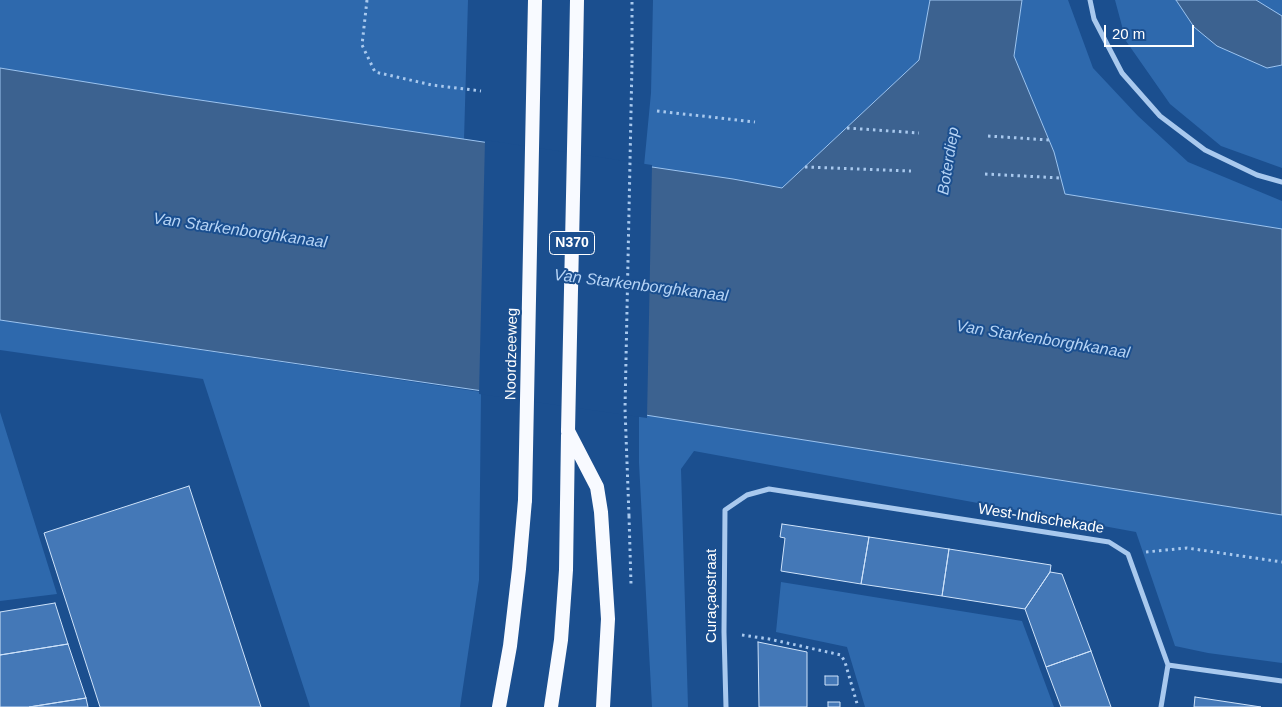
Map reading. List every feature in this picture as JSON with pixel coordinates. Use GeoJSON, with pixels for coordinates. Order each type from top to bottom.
{"type":"FeatureCollection","features":[{"type":"Feature","properties":{"kind":"highway","name":"Noordzeeweg"},"geometry":{"type":"LineString","coordinates":[[499,707],[510,646],[525,500],[535,0]]}},
{"type":"Feature","properties":{"kind":"highway","name":"N370"},"geometry":{"type":"LineString","coordinates":[[551,707],[561,640],[566,570],[577,0]]}},
{"type":"Feature","properties":{"kind":"highway","name":"N370"},"geometry":{"type":"LineString","coordinates":[[568,431],[597,487],[601,512],[608,618],[604,707]]}},
{"type":"Feature","properties":{"kind":"street"},"geometry":{"type":"LineString","coordinates":[[1090,0],[1094,19],[1122,72],[1160,116],[1205,150],[1257,175],[1282,182]]}},
{"type":"Feature","properties":{"kind":"street","name":"West-Indischekade"},"geometry":{"type":"LineString","coordinates":[[746,495],[769,490],[1109,542],[1128,554]]}},
{"type":"Feature","properties":{"kind":"street","name":"Curaçaostraat"},"geometry":{"type":"LineString","coordinates":[[726,707],[724,632],[725,510],[746,495]]}},
{"type":"Feature","properties":{"kind":"street"},"geometry":{"type":"LineString","coordinates":[[1128,554],[1168,664],[1161,707]]}},
{"type":"Feature","properties":{"kind":"street"},"geometry":{"type":"LineString","coordinates":[[1168,664],[1282,681]]}},
{"type":"Feature","properties":{"kind":"path"},"geometry":{"type":"LineString","coordinates":[[367,0],[362,45],[375,72],[432,86],[481,91]]}},
{"type":"Feature","properties":{"kind":"path"},"geometry":{"type":"LineString","coordinates":[[629,516],[625,409],[632,0]]}},
{"type":"Feature","properties":{"kind":"path"},"geometry":{"type":"LineString","coordinates":[[657,111],[755,122]]}},
{"type":"Feature","properties":{"kind":"path"},"geometry":{"type":"LineString","coordinates":[[847,128],[919,133]]}},
{"type":"Feature","properties":{"kind":"path"},"geometry":{"type":"LineString","coordinates":[[988,136],[1049,140]]}},
{"type":"Feature","properties":{"kind":"path"},"geometry":{"type":"LineString","coordinates":[[805,167],[911,171]]}},
{"type":"Feature","properties":{"kind":"path"},"geometry":{"type":"LineString","coordinates":[[985,174],[1062,178]]}},
{"type":"Feature","properties":{"kind":"path"},"geometry":{"type":"LineString","coordinates":[[1128,554],[1187,548],[1282,562]]}},
{"type":"Feature","properties":{"kind":"path"},"geometry":{"type":"LineString","coordinates":[[724,632],[769,639],[840,655],[845,662],[858,707]]}},
{"type":"Feature","properties":{"kind":"shaded area"},"geometry":{"type":"Polygon","coordinates":[[[0,0],[468,0],[464,140],[0,68],[0,0]]]}},
{"type":"Feature","properties":{"kind":"shaded area"},"geometry":{"type":"Polygon","coordinates":[[[653,0],[930,0],[919,60],[782,188],[644,166],[651,93],[653,0]]]}},
{"type":"Feature","properties":{"kind":"shaded area"},"geometry":{"type":"Polygon","coordinates":[[[1022,0],[1068,0],[1093,68],[1138,116],[1188,162],[1282,201],[1282,229],[1065,194],[1054,152],[1014,56],[1022,0]]]}},
{"type":"Feature","properties":{"kind":"shaded area"},"geometry":{"type":"Polygon","coordinates":[[[1115,0],[1176,0],[1194,27],[1267,68],[1282,65],[1282,168],[1221,146],[1170,104],[1126,41],[1115,0]]]}},
{"type":"Feature","properties":{"kind":"shaded area"},"geometry":{"type":"Polygon","coordinates":[[[1256,0],[1282,0],[1282,16],[1258,2],[1256,0]]]}},
{"type":"Feature","properties":{"kind":"shaded area"},"geometry":{"type":"Polygon","coordinates":[[[0,320],[481,392],[479,580],[460,707],[310,707],[203,379],[0,350],[0,320]]]}},
{"type":"Feature","properties":{"kind":"shaded area"},"geometry":{"type":"Polygon","coordinates":[[[0,412],[57,594],[0,601],[0,412]]]}},
{"type":"Feature","properties":{"kind":"shaded area"},"geometry":{"type":"Polygon","coordinates":[[[639,414],[1282,515],[1282,663],[1208,653],[1175,646],[1136,532],[694,451],[681,469],[688,707],[652,707],[639,463],[639,414]]]}},
{"type":"Feature","properties":{"kind":"shaded area"},"geometry":{"type":"Polygon","coordinates":[[[781,582],[1022,621],[1054,707],[865,707],[847,647],[776,632],[781,582]]]}},
{"type":"Feature","properties":{"kind":"water"},"geometry":{"type":"Polygon","coordinates":[[[930,0],[1022,0],[1014,56],[1054,152],[1065,194],[1282,229],[1282,515],[639,414],[0,320],[0,68],[166,95],[733,179],[782,188],[919,60],[930,0]]]}},
{"type":"Feature","properties":{"kind":"water"},"geometry":{"type":"Polygon","coordinates":[[[1176,0],[1256,0],[1282,16],[1282,65],[1267,68],[1217,46],[1194,27],[1176,0]]]}},
{"type":"Feature","properties":{"kind":"pier"},"geometry":{"type":"Polygon","coordinates":[[[485,140],[652,165],[647,418],[479,394],[485,140]]]}},
{"type":"Feature","properties":{"kind":"building"},"geometry":{"type":"Polygon","coordinates":[[[189,486],[261,707],[100,707],[44,533],[189,486]]]}},
{"type":"Feature","properties":{"kind":"building"},"geometry":{"type":"Polygon","coordinates":[[[782,524],[869,537],[861,584],[781,571],[785,538],[780,537],[782,524]]]}},
{"type":"Feature","properties":{"kind":"building"},"geometry":{"type":"Polygon","coordinates":[[[869,537],[949,549],[942,596],[861,584],[869,537]]]}},
{"type":"Feature","properties":{"kind":"building"},"geometry":{"type":"Polygon","coordinates":[[[949,549],[1051,565],[1050,572],[1025,609],[942,596],[949,549]]]}},
{"type":"Feature","properties":{"kind":"building"},"geometry":{"type":"Polygon","coordinates":[[[1050,572],[1062,574],[1091,651],[1046,667],[1025,609],[1050,572]]]}},
{"type":"Feature","properties":{"kind":"building"},"geometry":{"type":"Polygon","coordinates":[[[55,603],[68,644],[0,655],[0,612],[55,603]]]}},
{"type":"Feature","properties":{"kind":"building"},"geometry":{"type":"Polygon","coordinates":[[[758,642],[807,652],[807,707],[759,707],[758,642]]]}},
{"type":"Feature","properties":{"kind":"building"},"geometry":{"type":"Polygon","coordinates":[[[68,644],[86,698],[29,707],[0,707],[0,655],[68,644]]]}},
{"type":"Feature","properties":{"kind":"building"},"geometry":{"type":"Polygon","coordinates":[[[1091,651],[1111,707],[1061,707],[1046,667],[1091,651]]]}},
{"type":"Feature","properties":{"kind":"building"},"geometry":{"type":"Polygon","coordinates":[[[825,676],[838,676],[838,685],[825,685],[825,676]]]}},
{"type":"Feature","properties":{"kind":"building"},"geometry":{"type":"Polygon","coordinates":[[[1195,697],[1261,707],[1194,707],[1195,697]]]}},
{"type":"Feature","properties":{"kind":"building"},"geometry":{"type":"Polygon","coordinates":[[[86,698],[88,707],[29,707],[86,698]]]}},
{"type":"Feature","properties":{"kind":"building"},"geometry":{"type":"Polygon","coordinates":[[[828,702],[840,702],[840,707],[828,707],[828,702]]]}},
{"type":"Feature","properties":{"kind":"water label","name":"Boterdiep"},"geometry":{"type":"Point","coordinates":[949,161]}},
{"type":"Feature","properties":{"kind":"water label","name":"Van Starkenborghkanaal"},"geometry":{"type":"Point","coordinates":[240,231]}},
{"type":"Feature","properties":{"kind":"water label","name":"Van Starkenborghkanaal"},"geometry":{"type":"Point","coordinates":[641,286]}},
{"type":"Feature","properties":{"kind":"water label","name":"Van Starkenborghkanaal"},"geometry":{"type":"Point","coordinates":[1043,340]}}]}
